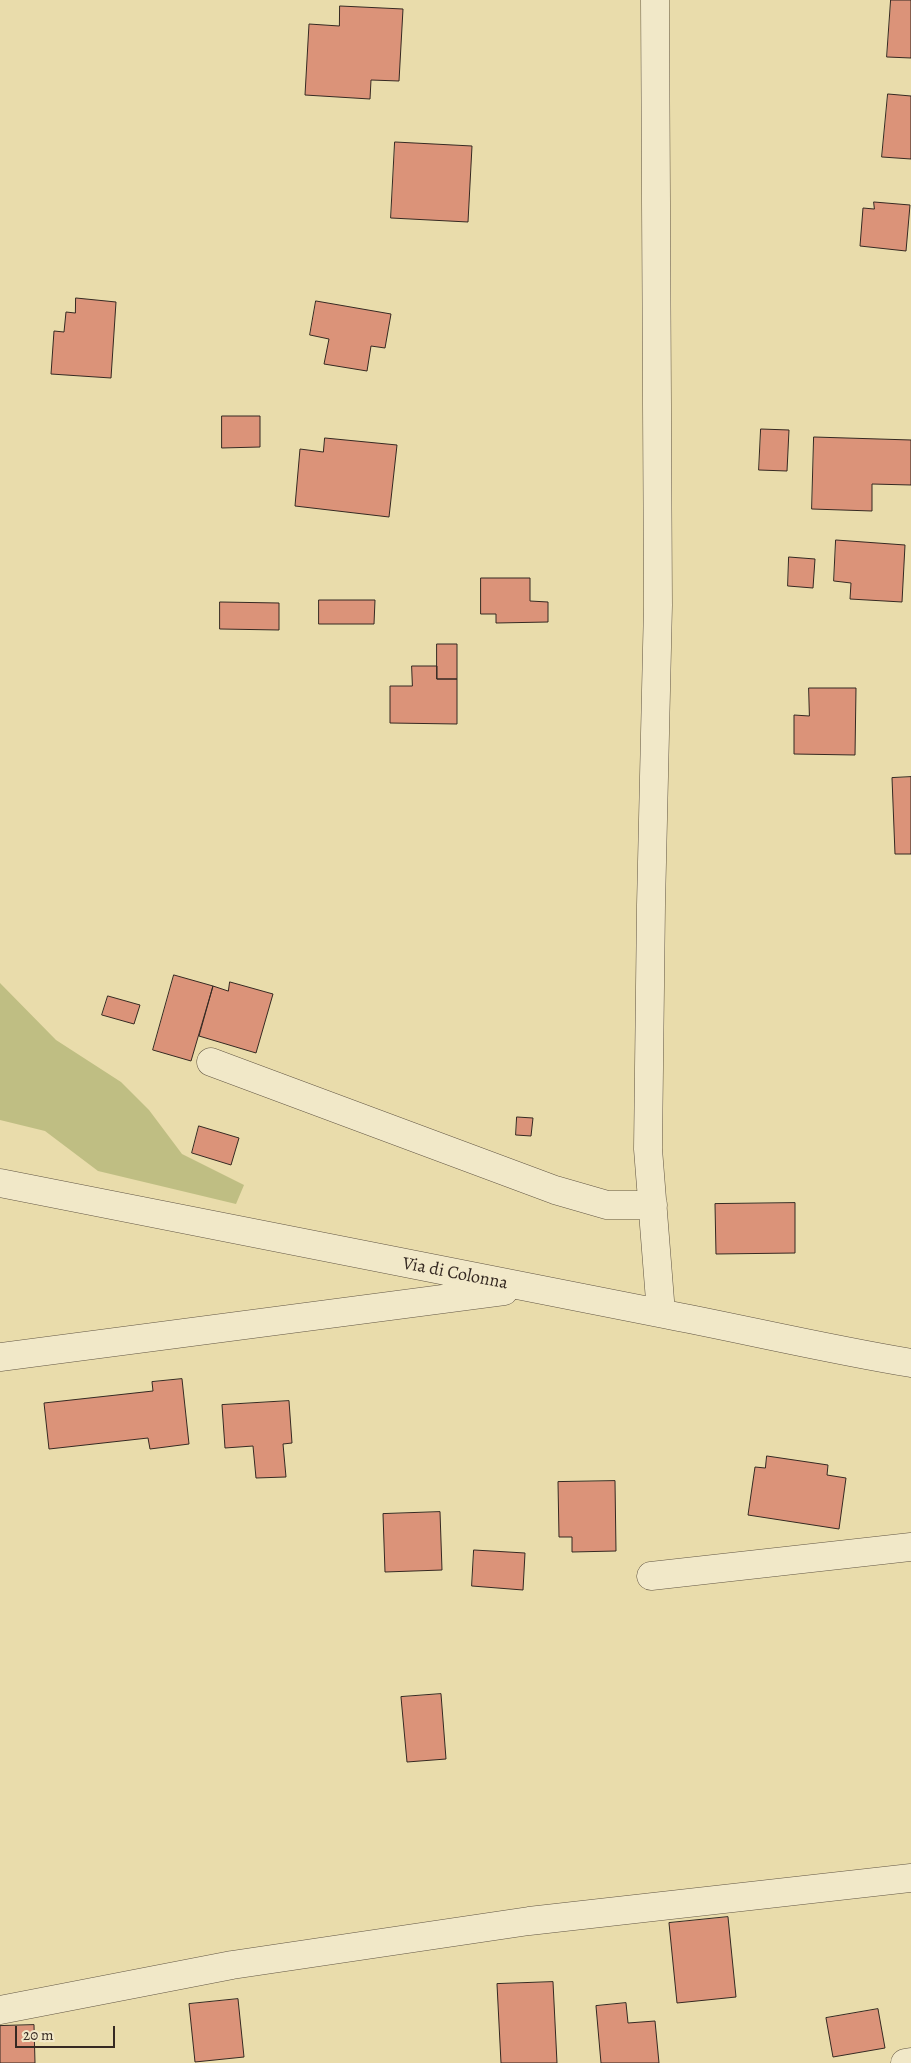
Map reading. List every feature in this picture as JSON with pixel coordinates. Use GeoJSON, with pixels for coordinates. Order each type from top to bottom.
{"type":"FeatureCollection","features":[{"type":"Feature","properties":{"kind":"street"},"geometry":{"type":"LineString","coordinates":[[655,0],[658,605],[648,1149],[662,1313]]}},
{"type":"Feature","properties":{"kind":"street"},"geometry":{"type":"LineString","coordinates":[[211,1062],[555,1190],[607,1204],[653,1205]]}},
{"type":"Feature","properties":{"kind":"street","name":"Via di Colonna"},"geometry":{"type":"LineString","coordinates":[[0,1183],[662,1313],[839,1351],[911,1363]]}},
{"type":"Feature","properties":{"kind":"street"},"geometry":{"type":"LineString","coordinates":[[0,1357],[529,1288]]}},
{"type":"Feature","properties":{"kind":"street"},"geometry":{"type":"LineString","coordinates":[[651,1576],[911,1547]]}},
{"type":"Feature","properties":{"kind":"street"},"geometry":{"type":"LineString","coordinates":[[0,2010],[232,1965],[529,1921],[911,1878]]}},
{"type":"Feature","properties":{"kind":"street"},"geometry":{"type":"LineString","coordinates":[[905,2063],[911,2062]]}},
{"type":"Feature","properties":{"kind":"shaded area"},"geometry":{"type":"Polygon","coordinates":[[[0,983],[56,1040],[121,1082],[149,1110],[182,1154],[244,1185],[236,1204],[98,1171],[45,1131],[0,1120],[0,983]]]}},
{"type":"Feature","properties":{"kind":"building"},"geometry":{"type":"Polygon","coordinates":[[[891,0],[911,0],[911,58],[887,57],[891,0]]]}},
{"type":"Feature","properties":{"kind":"building"},"geometry":{"type":"Polygon","coordinates":[[[340,6],[403,9],[399,81],[371,80],[370,99],[305,95],[309,24],[339,26],[340,6]]]}},
{"type":"Feature","properties":{"kind":"building"},"geometry":{"type":"Polygon","coordinates":[[[888,94],[911,96],[911,159],[882,157],[888,94]]]}},
{"type":"Feature","properties":{"kind":"building"},"geometry":{"type":"Polygon","coordinates":[[[395,142],[472,146],[468,222],[391,218],[395,142]]]}},
{"type":"Feature","properties":{"kind":"building"},"geometry":{"type":"Polygon","coordinates":[[[874,202],[910,205],[906,251],[860,246],[863,208],[874,209],[874,202]]]}},
{"type":"Feature","properties":{"kind":"building"},"geometry":{"type":"Polygon","coordinates":[[[76,298],[116,302],[111,378],[51,374],[54,331],[64,332],[66,312],[75,313],[76,298]]]}},
{"type":"Feature","properties":{"kind":"building"},"geometry":{"type":"Polygon","coordinates":[[[316,301],[391,314],[385,348],[371,346],[367,371],[324,364],[329,339],[310,335],[316,301]]]}},
{"type":"Feature","properties":{"kind":"building"},"geometry":{"type":"Polygon","coordinates":[[[222,416],[260,416],[260,447],[222,448],[222,416]]]}},
{"type":"Feature","properties":{"kind":"building"},"geometry":{"type":"Polygon","coordinates":[[[761,429],[789,430],[787,471],[759,470],[761,429]]]}},
{"type":"Feature","properties":{"kind":"building"},"geometry":{"type":"Polygon","coordinates":[[[814,437],[911,440],[911,485],[872,484],[872,511],[812,509],[814,437]]]}},
{"type":"Feature","properties":{"kind":"building"},"geometry":{"type":"Polygon","coordinates":[[[325,438],[397,445],[389,517],[295,506],[300,449],[323,452],[325,438]]]}},
{"type":"Feature","properties":{"kind":"building"},"geometry":{"type":"Polygon","coordinates":[[[836,540],[905,545],[902,602],[850,599],[851,583],[834,581],[836,540]]]}},
{"type":"Feature","properties":{"kind":"building"},"geometry":{"type":"Polygon","coordinates":[[[789,557],[815,559],[813,588],[788,586],[789,557]]]}},
{"type":"Feature","properties":{"kind":"building"},"geometry":{"type":"Polygon","coordinates":[[[481,578],[530,578],[530,601],[548,602],[548,622],[496,623],[496,614],[481,614],[481,578]]]}},
{"type":"Feature","properties":{"kind":"building"},"geometry":{"type":"Polygon","coordinates":[[[319,600],[375,600],[374,624],[319,624],[319,600]]]}},
{"type":"Feature","properties":{"kind":"building"},"geometry":{"type":"Polygon","coordinates":[[[220,602],[279,603],[279,630],[220,629],[220,602]]]}},
{"type":"Feature","properties":{"kind":"building"},"geometry":{"type":"Polygon","coordinates":[[[437,644],[457,644],[457,679],[437,679],[437,644]]]}},
{"type":"Feature","properties":{"kind":"building"},"geometry":{"type":"Polygon","coordinates":[[[412,666],[437,666],[437,679],[457,679],[457,724],[390,723],[390,686],[412,686],[412,666]]]}},
{"type":"Feature","properties":{"kind":"building"},"geometry":{"type":"Polygon","coordinates":[[[809,688],[856,688],[855,755],[794,754],[794,715],[809,716],[809,688]]]}},
{"type":"Feature","properties":{"kind":"building"},"geometry":{"type":"Polygon","coordinates":[[[911,777],[911,854],[895,854],[892,778],[911,777]]]}},
{"type":"Feature","properties":{"kind":"building"},"geometry":{"type":"Polygon","coordinates":[[[174,975],[213,986],[191,1061],[153,1050],[174,975]]]}},
{"type":"Feature","properties":{"kind":"building"},"geometry":{"type":"Polygon","coordinates":[[[230,982],[273,994],[256,1053],[199,1036],[213,986],[228,991],[230,982]]]}},
{"type":"Feature","properties":{"kind":"building"},"geometry":{"type":"Polygon","coordinates":[[[108,996],[140,1005],[134,1024],[102,1015],[108,996]]]}},
{"type":"Feature","properties":{"kind":"building"},"geometry":{"type":"Polygon","coordinates":[[[517,1117],[533,1118],[531,1136],[516,1135],[517,1117]]]}},
{"type":"Feature","properties":{"kind":"building"},"geometry":{"type":"Polygon","coordinates":[[[199,1126],[239,1138],[231,1165],[192,1153],[199,1126]]]}},
{"type":"Feature","properties":{"kind":"building"},"geometry":{"type":"Polygon","coordinates":[[[795,1203],[795,1253],[716,1254],[715,1204],[795,1203]]]}},
{"type":"Feature","properties":{"kind":"building"},"geometry":{"type":"Polygon","coordinates":[[[182,1379],[189,1444],[150,1449],[148,1438],[49,1449],[44,1403],[153,1391],[152,1382],[182,1379]]]}},
{"type":"Feature","properties":{"kind":"building"},"geometry":{"type":"Polygon","coordinates":[[[289,1401],[292,1443],[283,1444],[286,1477],[256,1478],[253,1446],[225,1448],[222,1405],[289,1401]]]}},
{"type":"Feature","properties":{"kind":"building"},"geometry":{"type":"Polygon","coordinates":[[[767,1456],[828,1465],[827,1475],[846,1478],[839,1529],[748,1515],[755,1467],[765,1468],[767,1456]]]}},
{"type":"Feature","properties":{"kind":"building"},"geometry":{"type":"Polygon","coordinates":[[[615,1481],[616,1551],[572,1552],[572,1537],[559,1537],[558,1482],[615,1481]]]}},
{"type":"Feature","properties":{"kind":"building"},"geometry":{"type":"Polygon","coordinates":[[[440,1512],[442,1570],[385,1572],[383,1514],[440,1512]]]}},
{"type":"Feature","properties":{"kind":"building"},"geometry":{"type":"Polygon","coordinates":[[[474,1550],[525,1553],[523,1590],[472,1586],[474,1550]]]}},
{"type":"Feature","properties":{"kind":"building"},"geometry":{"type":"Polygon","coordinates":[[[441,1694],[446,1759],[407,1762],[401,1697],[441,1694]]]}},
{"type":"Feature","properties":{"kind":"building"},"geometry":{"type":"Polygon","coordinates":[[[728,1917],[736,1997],[677,2003],[669,1923],[728,1917]]]}},
{"type":"Feature","properties":{"kind":"building"},"geometry":{"type":"Polygon","coordinates":[[[553,1982],[557,2063],[501,2063],[497,1984],[553,1982]]]}},
{"type":"Feature","properties":{"kind":"building"},"geometry":{"type":"Polygon","coordinates":[[[238,1999],[244,2057],[195,2062],[189,2004],[238,1999]]]}},
{"type":"Feature","properties":{"kind":"building"},"geometry":{"type":"Polygon","coordinates":[[[626,2003],[628,2023],[655,2021],[659,2063],[601,2063],[596,2006],[626,2003]]]}},
{"type":"Feature","properties":{"kind":"building"},"geometry":{"type":"Polygon","coordinates":[[[878,2009],[885,2048],[833,2057],[826,2018],[878,2009]]]}},
{"type":"Feature","properties":{"kind":"building"},"geometry":{"type":"Polygon","coordinates":[[[34,2025],[35,2063],[0,2063],[0,2026],[34,2025]]]}}]}
